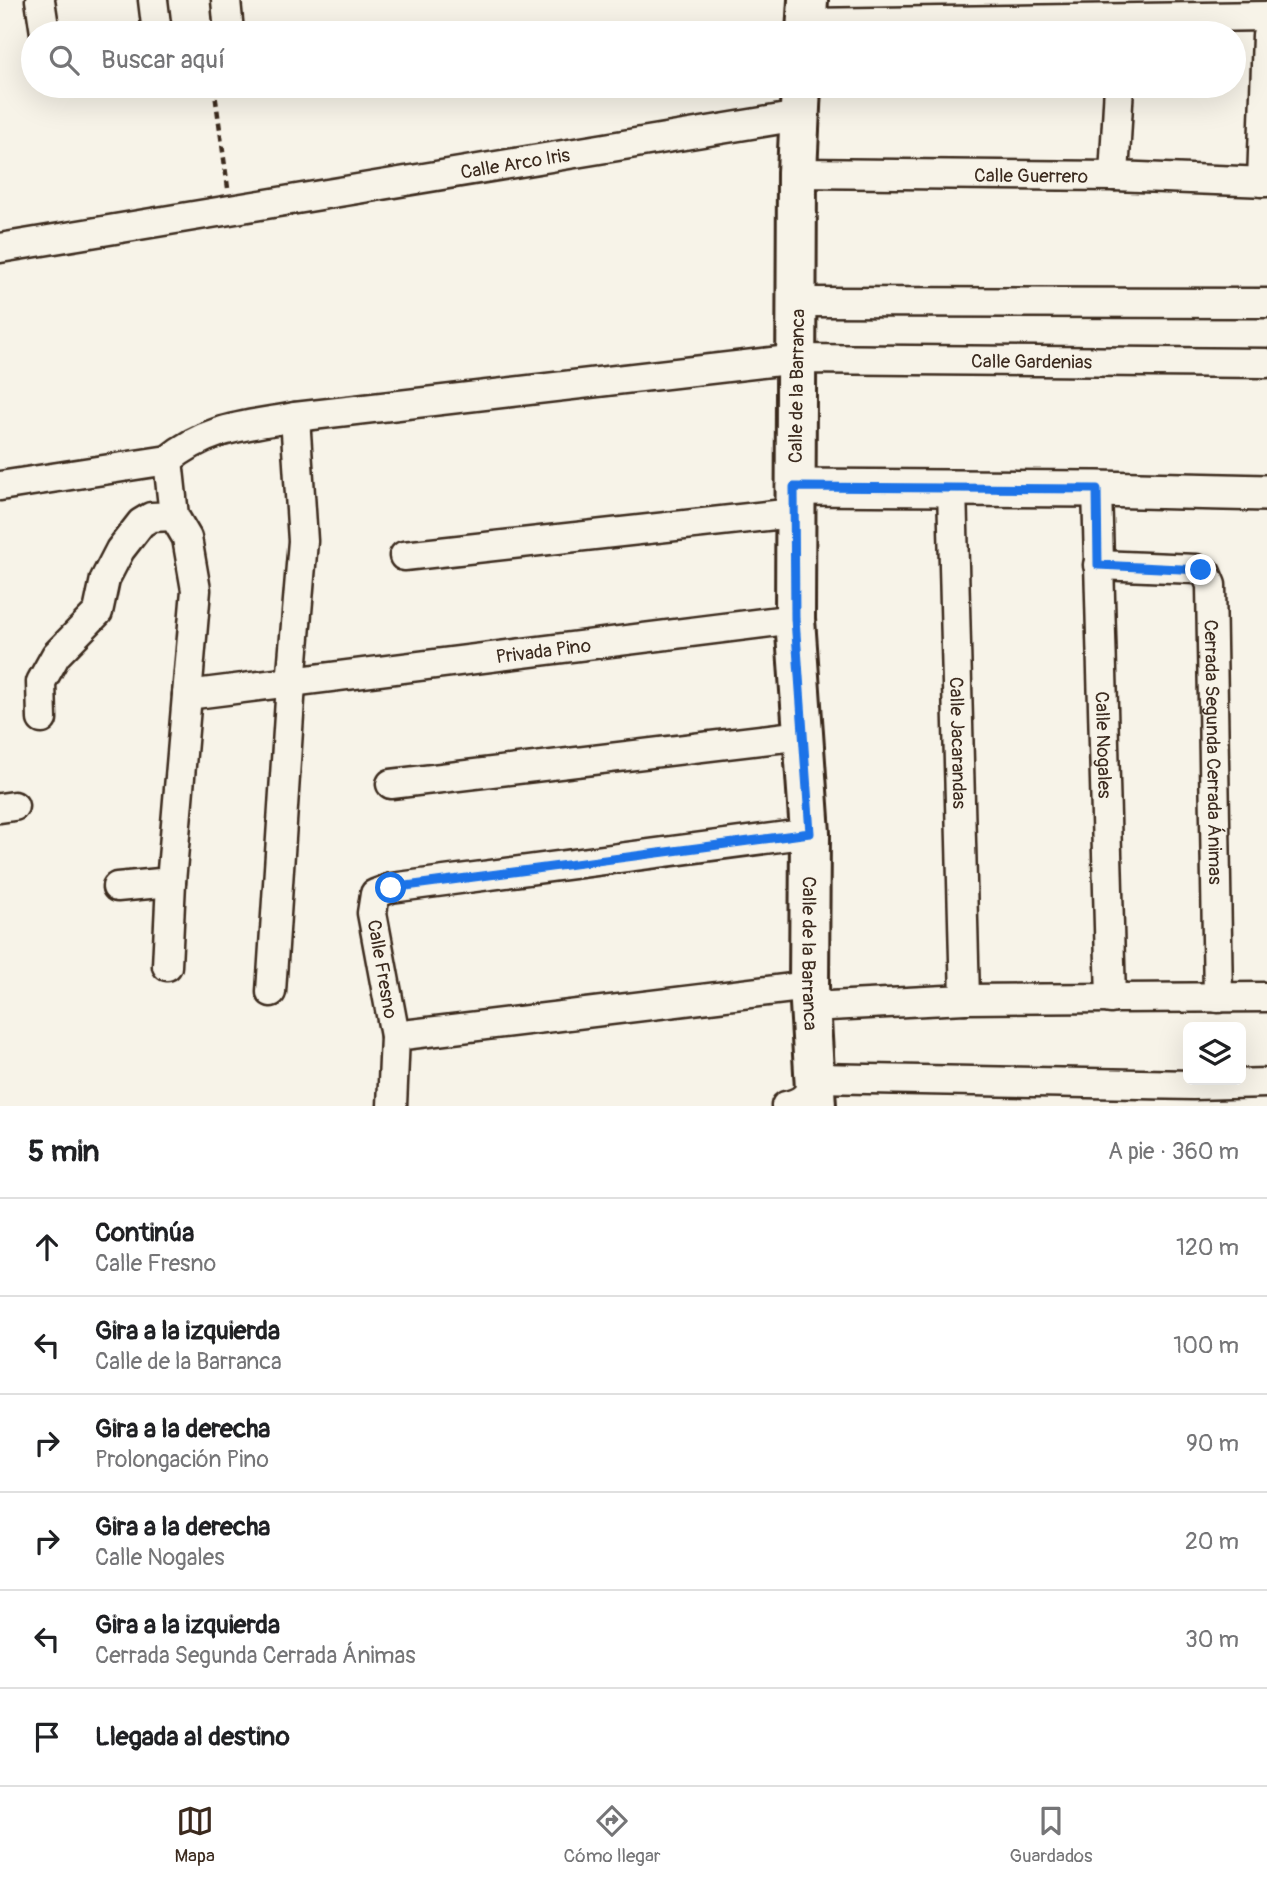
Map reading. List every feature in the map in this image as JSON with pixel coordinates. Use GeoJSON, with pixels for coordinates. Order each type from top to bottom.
{"type":"FeatureCollection","features":[{"type":"Feature","properties":{"kind":"main road","name":"Calle de la Barranca"},"geometry":{"type":"LineString","coordinates":[[800,101],[797,173],[795,619],[810,833],[809,996],[816,1092]]}},
{"type":"Feature","properties":{"kind":"street"},"geometry":{"type":"LineString","coordinates":[[40,0],[43,21]]}},
{"type":"Feature","properties":{"kind":"street"},"geometry":{"type":"LineString","coordinates":[[153,0],[156,21]]}},
{"type":"Feature","properties":{"kind":"street"},"geometry":{"type":"LineString","coordinates":[[226,0],[228,21]]}},
{"type":"Feature","properties":{"kind":"street"},"geometry":{"type":"LineString","coordinates":[[807,19],[1267,16]]}},
{"type":"Feature","properties":{"kind":"street"},"geometry":{"type":"LineString","coordinates":[[1163,21],[1169,18]]}},
{"type":"Feature","properties":{"kind":"street"},"geometry":{"type":"LineString","coordinates":[[1265,182],[1267,35]]}},
{"type":"Feature","properties":{"kind":"street"},"geometry":{"type":"LineString","coordinates":[[1114,176],[1118,98]]}},
{"type":"Feature","properties":{"kind":"street","name":"Calle Arco Iris"},"geometry":{"type":"LineString","coordinates":[[0,248],[231,209],[800,101]]}},
{"type":"Feature","properties":{"kind":"street","name":"Calle Guerrero"},"geometry":{"type":"LineString","coordinates":[[797,173],[1114,176],[1265,182]]}},
{"type":"Feature","properties":{"kind":"street"},"geometry":{"type":"LineString","coordinates":[[797,302],[1267,303]]}},
{"type":"Feature","properties":{"kind":"street","name":"Calle Gardenias"},"geometry":{"type":"LineString","coordinates":[[168,460],[186,445],[216,431],[295,417],[797,359],[1267,363]]}},
{"type":"Feature","properties":{"kind":"street"},"geometry":{"type":"LineString","coordinates":[[271,992],[303,541],[295,417]]}},
{"type":"Feature","properties":{"kind":"street"},"geometry":{"type":"LineString","coordinates":[[0,486],[168,460],[174,516],[187,538],[196,590],[171,881],[167,966]]}},
{"type":"Feature","properties":{"kind":"street"},"geometry":{"type":"LineString","coordinates":[[404,556],[794,500],[952,487],[1267,493]]}},
{"type":"Feature","properties":{"kind":"street","name":"Calle Jacarandas"},"geometry":{"type":"LineString","coordinates":[[952,487],[965,999]]}},
{"type":"Feature","properties":{"kind":"street","name":"Calle Nogales"},"geometry":{"type":"LineString","coordinates":[[1097,489],[1111,999]]}},
{"type":"Feature","properties":{"kind":"street"},"geometry":{"type":"LineString","coordinates":[[42,719],[41,682],[56,655],[98,612],[105,579],[120,550],[141,523],[151,517],[174,516]]}},
{"type":"Feature","properties":{"kind":"street","name":"Cerrada Segunda Cerrada Ánimas"},"geometry":{"type":"LineString","coordinates":[[1098,565],[1196,569],[1206,573],[1211,585],[1218,998]]}},
{"type":"Feature","properties":{"kind":"street","name":"Privada Pino"},"geometry":{"type":"LineString","coordinates":[[187,695],[795,619]]}},
{"type":"Feature","properties":{"kind":"street"},"geometry":{"type":"LineString","coordinates":[[391,783],[803,735]]}},
{"type":"Feature","properties":{"kind":"street","name":"Calle Fresno"},"geometry":{"type":"LineString","coordinates":[[392,1106],[395,1036],[372,913],[375,894],[383,890],[810,833]]}},
{"type":"Feature","properties":{"kind":"street"},"geometry":{"type":"LineString","coordinates":[[117,887],[171,881]]}},
{"type":"Feature","properties":{"kind":"street"},"geometry":{"type":"LineString","coordinates":[[395,1036],[809,996],[965,999],[1267,997]]}},
{"type":"Feature","properties":{"kind":"street"},"geometry":{"type":"LineString","coordinates":[[786,1106],[803,1102],[816,1092],[1194,1095],[1267,1083]]}},
{"type":"Feature","properties":{"kind":"path"},"geometry":{"type":"LineString","coordinates":[[216,98],[231,209]]}},
{"type":"Feature","properties":{"kind":"route"},"geometry":{"type":"LineString","coordinates":[[391,888],[810,833],[795,619],[794,487],[1097,489],[1098,565],[1201,570]]}}]}
